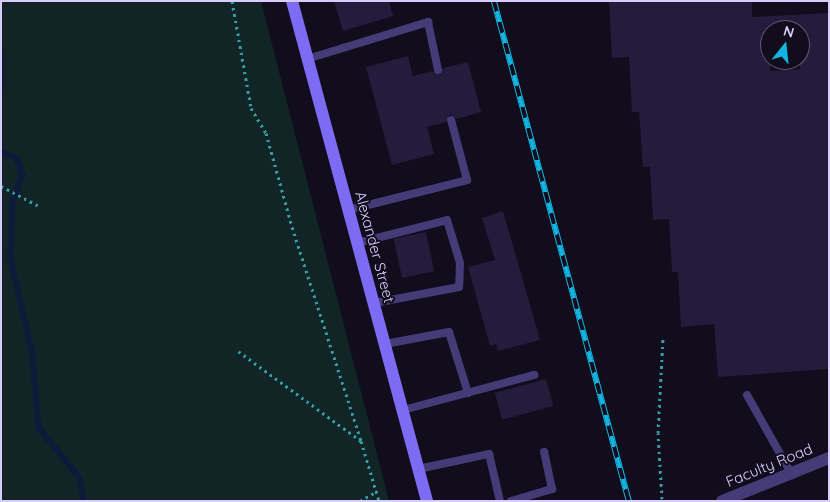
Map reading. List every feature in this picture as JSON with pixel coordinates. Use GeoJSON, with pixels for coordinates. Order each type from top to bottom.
{"type":"FeatureCollection","features":[{"type":"Feature","properties":{"kind":"main road","name":"Alexander Street"},"geometry":{"type":"LineString","coordinates":[[292,1],[427,501]]}},
{"type":"Feature","properties":{"kind":"street","name":"Faculty Road"},"geometry":{"type":"LineString","coordinates":[[722,501],[792,475],[829,458]]}},
{"type":"Feature","properties":{"kind":"lane"},"geometry":{"type":"LineString","coordinates":[[307,59],[428,22],[438,70]]}},
{"type":"Feature","properties":{"kind":"lane"},"geometry":{"type":"LineString","coordinates":[[348,210],[467,180],[451,120]]}},
{"type":"Feature","properties":{"kind":"lane"},"geometry":{"type":"LineString","coordinates":[[357,244],[447,220],[460,263],[459,287],[374,303]]}},
{"type":"Feature","properties":{"kind":"lane"},"geometry":{"type":"LineString","coordinates":[[385,344],[449,332],[468,393]]}},
{"type":"Feature","properties":{"kind":"lane"},"geometry":{"type":"LineString","coordinates":[[403,410],[534,375]]}},
{"type":"Feature","properties":{"kind":"lane"},"geometry":{"type":"LineString","coordinates":[[747,395],[792,475]]}},
{"type":"Feature","properties":{"kind":"lane"},"geometry":{"type":"LineString","coordinates":[[511,501],[552,489],[544,452]]}},
{"type":"Feature","properties":{"kind":"lane"},"geometry":{"type":"LineString","coordinates":[[418,469],[489,454],[500,501]]}},
{"type":"Feature","properties":{"kind":"path"},"geometry":{"type":"LineString","coordinates":[[232,1],[251,108],[266,133],[292,228],[379,501]]}},
{"type":"Feature","properties":{"kind":"path"},"geometry":{"type":"LineString","coordinates":[[1,186],[39,206]]}},
{"type":"Feature","properties":{"kind":"path"},"geometry":{"type":"LineString","coordinates":[[662,500],[658,433],[663,338]]}},
{"type":"Feature","properties":{"kind":"path"},"geometry":{"type":"LineString","coordinates":[[238,351],[361,441]]}},
{"type":"Feature","properties":{"kind":"path"},"geometry":{"type":"LineString","coordinates":[[360,501],[377,490]]}},
{"type":"Feature","properties":{"kind":"green space"},"geometry":{"type":"Polygon","coordinates":[[[1,1],[261,1],[389,501],[1,501],[1,1]]]}},
{"type":"Feature","properties":{"kind":"building"},"geometry":{"type":"Polygon","coordinates":[[[334,1],[389,1],[393,16],[343,31],[334,1]]]}},
{"type":"Feature","properties":{"kind":"building"},"geometry":{"type":"Polygon","coordinates":[[[609,1],[752,1],[752,17],[829,13],[829,369],[718,377],[714,324],[681,327],[678,272],[672,272],[669,219],[653,220],[650,167],[643,167],[639,112],[632,112],[629,57],[612,58],[609,1]]]}},
{"type":"Feature","properties":{"kind":"building"},"geometry":{"type":"Polygon","coordinates":[[[408,56],[413,76],[432,71],[440,75],[443,68],[468,62],[481,112],[457,119],[450,114],[446,122],[427,127],[434,154],[392,165],[366,67],[408,56]]]}},
{"type":"Feature","properties":{"kind":"building"},"geometry":{"type":"Polygon","coordinates":[[[503,211],[540,340],[498,351],[496,344],[490,346],[468,267],[495,260],[482,218],[503,211]]]}},
{"type":"Feature","properties":{"kind":"building"},"geometry":{"type":"Polygon","coordinates":[[[426,232],[434,271],[402,278],[394,239],[426,232]]]}},
{"type":"Feature","properties":{"kind":"building"},"geometry":{"type":"Polygon","coordinates":[[[546,379],[553,406],[502,420],[495,393],[546,379]]]}},
{"type":"Feature","properties":{"kind":"waterway"},"geometry":{"type":"LineString","coordinates":[[1,53],[1,89]]}},
{"type":"Feature","properties":{"kind":"waterway"},"geometry":{"type":"LineString","coordinates":[[1,152],[17,158],[23,175],[13,202],[11,258],[33,356],[39,428],[80,478],[84,501]]}},
{"type":"Feature","properties":{"kind":"railway"},"geometry":{"type":"LineString","coordinates":[[494,1],[629,501]]}}]}
